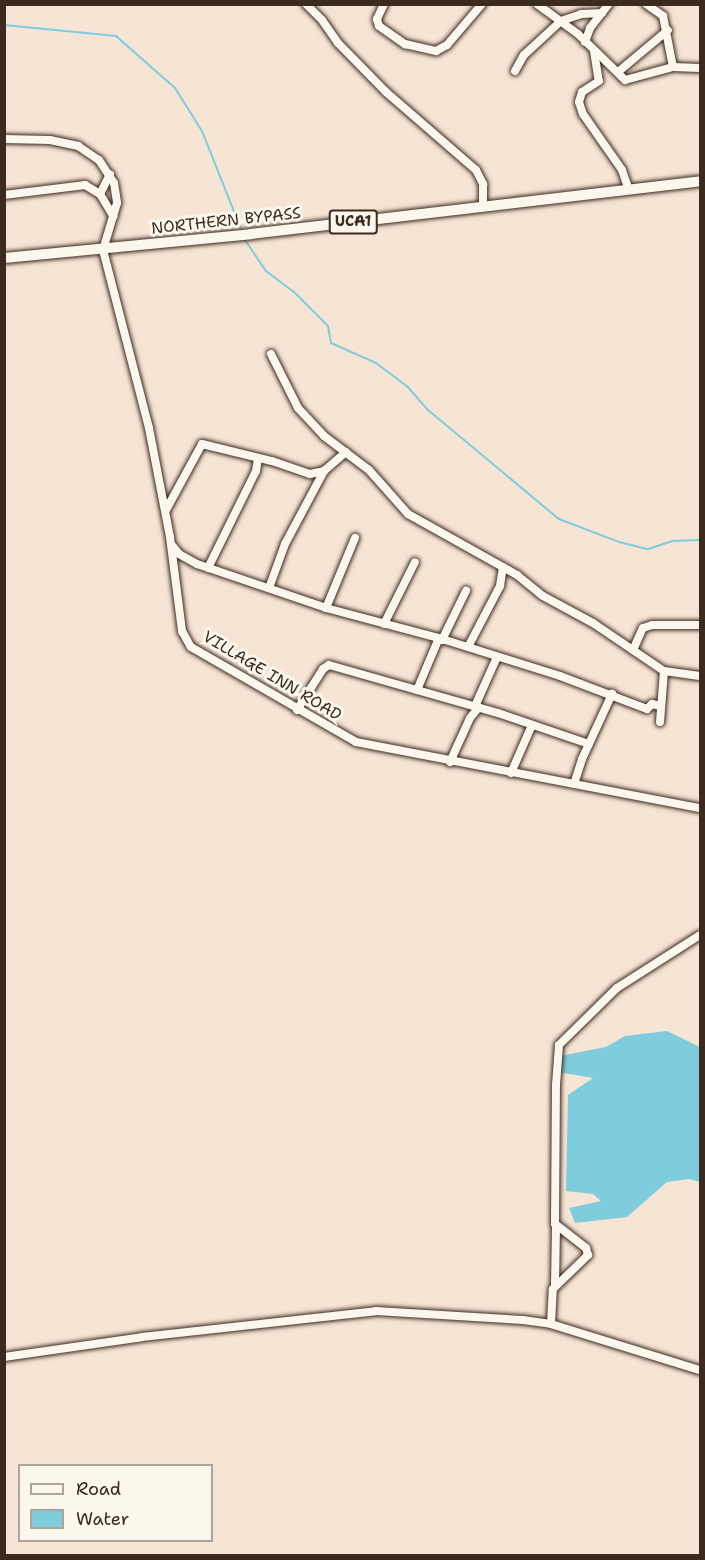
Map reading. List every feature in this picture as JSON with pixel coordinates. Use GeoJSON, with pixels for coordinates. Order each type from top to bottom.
{"type":"FeatureCollection","features":[{"type":"Feature","properties":{"kind":"main road","name":"NORTHERN BYPASS"},"geometry":{"type":"LineString","coordinates":[[4,258],[103,250],[700,181]]}},
{"type":"Feature","properties":{"kind":"street"},"geometry":{"type":"LineString","coordinates":[[306,4],[322,20],[338,43],[386,92],[476,170],[483,184],[483,206]]}},
{"type":"Feature","properties":{"kind":"street"},"geometry":{"type":"LineString","coordinates":[[384,4],[377,20],[379,26],[405,44],[436,51],[447,45],[482,4]]}},
{"type":"Feature","properties":{"kind":"street"},"geometry":{"type":"LineString","coordinates":[[537,4],[561,21],[625,80],[673,67],[700,68]]}},
{"type":"Feature","properties":{"kind":"street"},"geometry":{"type":"LineString","coordinates":[[585,42],[590,28],[609,4]]}},
{"type":"Feature","properties":{"kind":"street"},"geometry":{"type":"LineString","coordinates":[[646,4],[663,16],[668,30],[673,67]]}},
{"type":"Feature","properties":{"kind":"street"},"geometry":{"type":"LineString","coordinates":[[515,71],[524,55],[561,21],[581,14],[602,13]]}},
{"type":"Feature","properties":{"kind":"street"},"geometry":{"type":"LineString","coordinates":[[618,72],[668,30]]}},
{"type":"Feature","properties":{"kind":"street"},"geometry":{"type":"LineString","coordinates":[[594,51],[599,81],[582,92],[579,102],[583,114],[622,170],[629,190]]}},
{"type":"Feature","properties":{"kind":"street"},"geometry":{"type":"LineString","coordinates":[[4,139],[50,140],[78,146],[99,160],[110,174],[117,194],[103,250]]}},
{"type":"Feature","properties":{"kind":"street"},"geometry":{"type":"LineString","coordinates":[[100,194],[110,174]]}},
{"type":"Feature","properties":{"kind":"street"},"geometry":{"type":"LineString","coordinates":[[4,195],[81,184],[90,186],[100,194],[113,216]]}},
{"type":"Feature","properties":{"kind":"street","name":"VILLAGE INN ROAD"},"geometry":{"type":"LineString","coordinates":[[103,250],[149,428],[166,510],[182,631],[194,650],[356,742],[450,762],[700,808]]}},
{"type":"Feature","properties":{"kind":"street"},"geometry":{"type":"LineString","coordinates":[[271,354],[298,408],[324,436],[369,470],[408,514],[503,567],[543,596],[593,623],[664,671],[700,676]]}},
{"type":"Feature","properties":{"kind":"street"},"geometry":{"type":"LineString","coordinates":[[166,510],[202,444],[309,474],[324,471]]}},
{"type":"Feature","properties":{"kind":"street"},"geometry":{"type":"LineString","coordinates":[[269,588],[285,544],[324,471],[346,452]]}},
{"type":"Feature","properties":{"kind":"street"},"geometry":{"type":"LineString","coordinates":[[208,568],[256,471],[258,458]]}},
{"type":"Feature","properties":{"kind":"street"},"geometry":{"type":"LineString","coordinates":[[326,608],[355,538]]}},
{"type":"Feature","properties":{"kind":"street"},"geometry":{"type":"LineString","coordinates":[[171,544],[189,561],[326,608],[468,647],[612,694],[647,709],[652,704],[661,706]]}},
{"type":"Feature","properties":{"kind":"street"},"geometry":{"type":"LineString","coordinates":[[384,624],[415,562]]}},
{"type":"Feature","properties":{"kind":"street"},"geometry":{"type":"LineString","coordinates":[[468,647],[500,586],[503,567]]}},
{"type":"Feature","properties":{"kind":"street"},"geometry":{"type":"LineString","coordinates":[[417,690],[440,639],[466,591]]}},
{"type":"Feature","properties":{"kind":"street"},"geometry":{"type":"LineString","coordinates":[[633,650],[643,628],[652,625],[700,625]]}},
{"type":"Feature","properties":{"kind":"street"},"geometry":{"type":"LineString","coordinates":[[478,708],[476,704],[497,657]]}},
{"type":"Feature","properties":{"kind":"street"},"geometry":{"type":"LineString","coordinates":[[297,710],[323,669],[329,665],[478,708],[589,744]]}},
{"type":"Feature","properties":{"kind":"street"},"geometry":{"type":"LineString","coordinates":[[660,722],[664,671]]}},
{"type":"Feature","properties":{"kind":"street"},"geometry":{"type":"LineString","coordinates":[[574,784],[612,694]]}},
{"type":"Feature","properties":{"kind":"street"},"geometry":{"type":"LineString","coordinates":[[450,762],[470,718],[478,708]]}},
{"type":"Feature","properties":{"kind":"street"},"geometry":{"type":"LineString","coordinates":[[511,773],[532,725]]}},
{"type":"Feature","properties":{"kind":"street"},"geometry":{"type":"LineString","coordinates":[[551,1324],[552,1293],[555,1285],[558,1052],[567,1035],[617,988],[700,935]]}},
{"type":"Feature","properties":{"kind":"street"},"geometry":{"type":"LineString","coordinates":[[555,1225],[586,1248],[588,1255],[555,1285]]}},
{"type":"Feature","properties":{"kind":"street"},"geometry":{"type":"LineString","coordinates":[[4,1357],[120,1340],[376,1311],[523,1320],[551,1324],[700,1370]]}},
{"type":"Feature","properties":{"kind":"water"},"geometry":{"type":"Polygon","coordinates":[[[667,1031],[700,1047],[700,1182],[689,1179],[667,1182],[627,1217],[575,1223],[569,1208],[601,1201],[593,1194],[566,1191],[568,1095],[593,1078],[558,1072],[560,1056],[606,1047],[625,1036],[667,1031]]]}},
{"type":"Feature","properties":{"kind":"waterway"},"geometry":{"type":"LineString","coordinates":[[4,25],[116,36],[175,88],[202,131],[241,229]]}},
{"type":"Feature","properties":{"kind":"waterway"},"geometry":{"type":"LineString","coordinates":[[245,240],[266,271],[293,291],[328,326],[331,343],[376,363],[407,386],[428,410],[559,519],[619,542],[648,549],[672,541],[700,540]]}}]}
